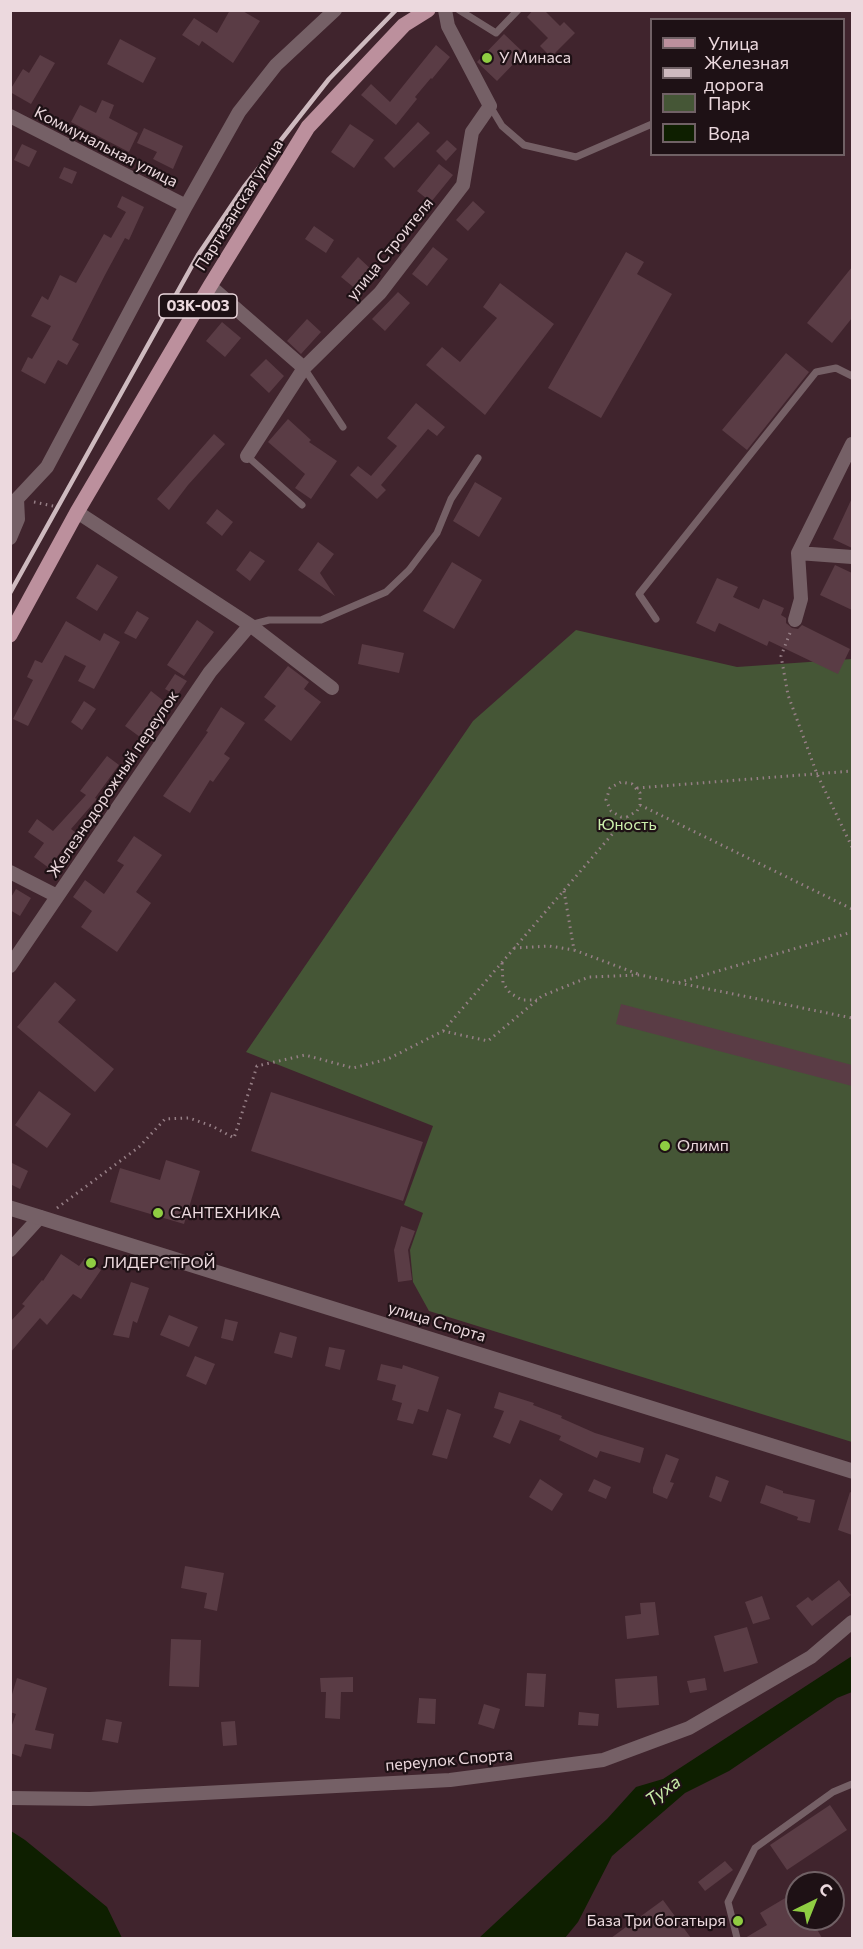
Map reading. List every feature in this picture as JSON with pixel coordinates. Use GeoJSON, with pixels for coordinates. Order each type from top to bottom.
{"type":"FeatureCollection","features":[{"type":"Feature","properties":{"kind":"main road","name":"Партизанская улица"},"geometry":{"type":"LineString","coordinates":[[10,635],[76,512],[210,286],[308,127],[404,25],[428,10]]}},
{"type":"Feature","properties":{"kind":"street"},"geometry":{"type":"LineString","coordinates":[[10,538],[18,519],[14,498],[47,467],[186,206],[239,112],[276,65],[335,10]]}},
{"type":"Feature","properties":{"kind":"street"},"geometry":{"type":"LineString","coordinates":[[445,10],[447,26],[490,106]]}},
{"type":"Feature","properties":{"kind":"street","name":"улица Строителя"},"geometry":{"type":"LineString","coordinates":[[247,456],[304,368],[380,293],[463,185],[472,132],[490,106]]}},
{"type":"Feature","properties":{"kind":"street","name":"Коммунальная улица"},"geometry":{"type":"LineString","coordinates":[[10,116],[186,206]]}},
{"type":"Feature","properties":{"kind":"street"},"geometry":{"type":"LineString","coordinates":[[210,286],[304,368]]}},
{"type":"Feature","properties":{"kind":"street"},"geometry":{"type":"LineString","coordinates":[[795,620],[801,599],[798,553],[852,444]]}},
{"type":"Feature","properties":{"kind":"street"},"geometry":{"type":"LineString","coordinates":[[76,512],[250,626],[332,688]]}},
{"type":"Feature","properties":{"kind":"street"},"geometry":{"type":"LineString","coordinates":[[798,553],[852,557]]}},
{"type":"Feature","properties":{"kind":"street","name":"Железнодорожный переулок"},"geometry":{"type":"LineString","coordinates":[[10,966],[210,672],[250,626]]}},
{"type":"Feature","properties":{"kind":"street"},"geometry":{"type":"LineString","coordinates":[[10,872],[57,896]]}},
{"type":"Feature","properties":{"kind":"street","name":"улица Спорта"},"geometry":{"type":"LineString","coordinates":[[10,1208],[852,1471]]}},
{"type":"Feature","properties":{"kind":"street"},"geometry":{"type":"LineString","coordinates":[[10,1250],[40,1217]]}},
{"type":"Feature","properties":{"kind":"street","name":"переулок Спорта"},"geometry":{"type":"LineString","coordinates":[[10,1798],[90,1799],[450,1780],[603,1760],[689,1728],[810,1657],[852,1622]]}},
{"type":"Feature","properties":{"kind":"lane"},"geometry":{"type":"LineString","coordinates":[[459,10],[496,33],[518,13],[518,10]]}},
{"type":"Feature","properties":{"kind":"lane"},"geometry":{"type":"LineString","coordinates":[[490,106],[502,126],[524,145],[576,156],[650,124]]}},
{"type":"Feature","properties":{"kind":"lane"},"geometry":{"type":"LineString","coordinates":[[304,368],[343,427]]}},
{"type":"Feature","properties":{"kind":"lane"},"geometry":{"type":"LineString","coordinates":[[656,619],[639,594],[816,372],[836,368],[852,376]]}},
{"type":"Feature","properties":{"kind":"lane"},"geometry":{"type":"LineString","coordinates":[[247,456],[302,506]]}},
{"type":"Feature","properties":{"kind":"lane"},"geometry":{"type":"LineString","coordinates":[[250,626],[270,620],[321,620],[386,592],[409,570],[437,533],[451,499],[478,458]]}},
{"type":"Feature","properties":{"kind":"lane"},"geometry":{"type":"LineString","coordinates":[[737,1938],[728,1902],[755,1848],[832,1792],[852,1784]]}},
{"type":"Feature","properties":{"kind":"path"},"geometry":{"type":"LineString","coordinates":[[14,498],[76,512]]}},
{"type":"Feature","properties":{"kind":"path"},"geometry":{"type":"LineString","coordinates":[[795,620],[781,656],[788,695],[817,774],[852,847]]}},
{"type":"Feature","properties":{"kind":"path"},"geometry":{"type":"LineString","coordinates":[[637,788],[852,771]]}},
{"type":"Feature","properties":{"kind":"path"},"geometry":{"type":"LineString","coordinates":[[40,1217],[63,1205],[139,1146],[165,1119],[189,1118],[212,1126],[234,1138],[257,1066],[305,1055],[353,1068],[388,1059],[443,1031],[627,817],[637,811],[640,805],[640,793],[637,788],[627,782],[621,782],[610,788],[606,800],[611,811],[621,817],[627,817]]}},
{"type":"Feature","properties":{"kind":"path"},"geometry":{"type":"LineString","coordinates":[[640,805],[852,909]]}},
{"type":"Feature","properties":{"kind":"path"},"geometry":{"type":"LineString","coordinates":[[564,890],[574,950]]}},
{"type":"Feature","properties":{"kind":"path"},"geometry":{"type":"LineString","coordinates":[[678,983],[852,932]]}},
{"type":"Feature","properties":{"kind":"path"},"geometry":{"type":"LineString","coordinates":[[514,948],[549,946],[574,950],[640,975],[852,1018]]}},
{"type":"Feature","properties":{"kind":"path"},"geometry":{"type":"LineString","coordinates":[[502,963],[503,983],[510,993],[522,1000],[537,1000]]}},
{"type":"Feature","properties":{"kind":"path"},"geometry":{"type":"LineString","coordinates":[[443,1031],[488,1041],[542,996],[589,977],[640,975]]}},
{"type":"Feature","properties":{"kind":"green space","name":"Юность"},"geometry":{"type":"Polygon","coordinates":[[[576,630],[737,667],[852,659],[852,1442],[429,1311],[413,1282],[410,1250],[423,1213],[404,1205],[433,1126],[246,1052],[473,721],[576,630]]]}},
{"type":"Feature","properties":{"kind":"water","name":"Туха"},"geometry":{"type":"Polygon","coordinates":[[[852,1656],[852,1692],[837,1698],[729,1771],[685,1793],[612,1856],[578,1922],[565,1938],[479,1938],[607,1819],[636,1787],[663,1779],[852,1656]]]}},
{"type":"Feature","properties":{"kind":"water"},"geometry":{"type":"Polygon","coordinates":[[[11,1831],[107,1907],[122,1938],[11,1938],[11,1831]]]}},
{"type":"Feature","properties":{"kind":"building"},"geometry":{"type":"Polygon","coordinates":[[[230,10],[241,10],[260,21],[233,63],[202,41],[199,46],[182,35],[194,18],[217,33],[230,10]]]}},
{"type":"Feature","properties":{"kind":"building"},"geometry":{"type":"Polygon","coordinates":[[[533,10],[544,10],[560,26],[564,22],[575,33],[551,57],[540,46],[548,38],[527,17],[533,10]]]}},
{"type":"Feature","properties":{"kind":"building"},"geometry":{"type":"Polygon","coordinates":[[[504,34],[524,53],[497,81],[477,62],[504,34]]]}},
{"type":"Feature","properties":{"kind":"building"},"geometry":{"type":"Polygon","coordinates":[[[120,39],[156,58],[143,83],[107,64],[120,39]]]}},
{"type":"Feature","properties":{"kind":"building"},"geometry":{"type":"Polygon","coordinates":[[[436,45],[450,57],[415,97],[417,99],[396,125],[361,95],[371,84],[390,102],[436,45]]]}},
{"type":"Feature","properties":{"kind":"building"},"geometry":{"type":"Polygon","coordinates":[[[40,55],[55,63],[31,104],[10,90],[23,69],[29,73],[40,55]]]}},
{"type":"Feature","properties":{"kind":"building"},"geometry":{"type":"Polygon","coordinates":[[[102,100],[114,105],[109,118],[138,133],[129,152],[71,122],[80,105],[96,113],[102,100]]]}},
{"type":"Feature","properties":{"kind":"building"},"geometry":{"type":"Polygon","coordinates":[[[418,122],[430,133],[394,168],[384,158],[418,122]]]}},
{"type":"Feature","properties":{"kind":"building"},"geometry":{"type":"Polygon","coordinates":[[[350,124],[374,140],[354,168],[331,152],[350,124]]]}},
{"type":"Feature","properties":{"kind":"building"},"geometry":{"type":"Polygon","coordinates":[[[144,128],[183,146],[173,169],[153,159],[157,152],[137,143],[144,128]]]}},
{"type":"Feature","properties":{"kind":"building"},"geometry":{"type":"Polygon","coordinates":[[[447,140],[457,149],[446,161],[436,151],[447,140]]]}},
{"type":"Feature","properties":{"kind":"building"},"geometry":{"type":"Polygon","coordinates":[[[22,144],[37,151],[29,167],[14,160],[22,144]]]}},
{"type":"Feature","properties":{"kind":"building"},"geometry":{"type":"Polygon","coordinates":[[[439,164],[453,175],[431,202],[417,191],[439,164]]]}},
{"type":"Feature","properties":{"kind":"building"},"geometry":{"type":"Polygon","coordinates":[[[64,167],[77,172],[72,184],[59,178],[64,167]]]}},
{"type":"Feature","properties":{"kind":"building"},"geometry":{"type":"Polygon","coordinates":[[[122,196],[144,207],[129,240],[125,238],[72,340],[79,344],[67,365],[58,360],[45,384],[21,371],[28,357],[32,359],[51,326],[31,316],[42,296],[48,300],[60,275],[76,283],[104,234],[111,238],[126,212],[117,207],[122,196]]]}},
{"type":"Feature","properties":{"kind":"building"},"geometry":{"type":"Polygon","coordinates":[[[473,201],[485,212],[468,231],[456,220],[473,201]]]}},
{"type":"Feature","properties":{"kind":"building"},"geometry":{"type":"Polygon","coordinates":[[[314,226],[334,240],[326,253],[305,239],[314,226]]]}},
{"type":"Feature","properties":{"kind":"building"},"geometry":{"type":"Polygon","coordinates":[[[433,247],[448,259],[427,286],[412,274],[433,247]]]}},
{"type":"Feature","properties":{"kind":"building"},"geometry":{"type":"Polygon","coordinates":[[[626,252],[644,262],[637,274],[672,294],[601,418],[548,388],[626,252]]]}},
{"type":"Feature","properties":{"kind":"building"},"geometry":{"type":"Polygon","coordinates":[[[358,257],[373,271],[357,290],[341,277],[358,257]]]}},
{"type":"Feature","properties":{"kind":"building"},"geometry":{"type":"Polygon","coordinates":[[[852,267],[852,318],[832,343],[807,323],[852,267]]]}},
{"type":"Feature","properties":{"kind":"building"},"geometry":{"type":"Polygon","coordinates":[[[500,283],[554,324],[485,415],[426,365],[442,347],[460,362],[497,318],[483,307],[500,283]]]}},
{"type":"Feature","properties":{"kind":"building"},"geometry":{"type":"Polygon","coordinates":[[[398,292],[410,303],[385,331],[372,319],[398,292]]]}},
{"type":"Feature","properties":{"kind":"building"},"geometry":{"type":"Polygon","coordinates":[[[307,319],[321,332],[301,354],[287,341],[307,319]]]}},
{"type":"Feature","properties":{"kind":"building"},"geometry":{"type":"Polygon","coordinates":[[[222,322],[241,338],[225,357],[206,341],[222,322]]]}},
{"type":"Feature","properties":{"kind":"building"},"geometry":{"type":"Polygon","coordinates":[[[786,353],[809,372],[747,450],[722,430],[786,353]]]}},
{"type":"Feature","properties":{"kind":"building"},"geometry":{"type":"Polygon","coordinates":[[[266,359],[284,376],[269,393],[250,375],[266,359]]]}},
{"type":"Feature","properties":{"kind":"building"},"geometry":{"type":"Polygon","coordinates":[[[416,403],[445,427],[437,436],[428,429],[381,485],[386,490],[377,499],[350,475],[358,466],[371,476],[397,446],[387,438],[416,403]]]}},
{"type":"Feature","properties":{"kind":"building"},"geometry":{"type":"Polygon","coordinates":[[[288,419],[311,440],[309,442],[337,461],[311,499],[295,488],[305,474],[268,442],[288,419]]]}},
{"type":"Feature","properties":{"kind":"building"},"geometry":{"type":"Polygon","coordinates":[[[214,434],[225,444],[169,510],[157,499],[214,434]]]}},
{"type":"Feature","properties":{"kind":"building"},"geometry":{"type":"Polygon","coordinates":[[[475,482],[502,498],[479,537],[453,521],[475,482]]]}},
{"type":"Feature","properties":{"kind":"building"},"geometry":{"type":"Polygon","coordinates":[[[852,498],[852,548],[833,539],[852,498]]]}},
{"type":"Feature","properties":{"kind":"building"},"geometry":{"type":"Polygon","coordinates":[[[217,509],[233,522],[222,536],[206,523],[217,509]]]}},
{"type":"Feature","properties":{"kind":"building"},"geometry":{"type":"Polygon","coordinates":[[[318,542],[334,554],[320,573],[335,596],[298,570],[318,542]]]}},
{"type":"Feature","properties":{"kind":"building"},"geometry":{"type":"Polygon","coordinates":[[[250,551],[265,561],[250,581],[236,570],[250,551]]]}},
{"type":"Feature","properties":{"kind":"building"},"geometry":{"type":"Polygon","coordinates":[[[452,562],[482,580],[454,629],[423,611],[452,562]]]}},
{"type":"Feature","properties":{"kind":"building"},"geometry":{"type":"Polygon","coordinates":[[[97,564],[118,577],[97,611],[76,598],[97,564]]]}},
{"type":"Feature","properties":{"kind":"building"},"geometry":{"type":"Polygon","coordinates":[[[835,565],[852,573],[852,610],[820,595],[835,565]]]}},
{"type":"Feature","properties":{"kind":"building"},"geometry":{"type":"Polygon","coordinates":[[[717,578],[738,587],[733,597],[759,609],[763,599],[784,608],[781,615],[786,618],[786,623],[792,628],[798,629],[802,625],[850,649],[838,674],[769,641],[767,646],[719,623],[715,632],[696,623],[717,578]]]}},
{"type":"Feature","properties":{"kind":"building"},"geometry":{"type":"Polygon","coordinates":[[[137,611],[149,618],[136,639],[124,633],[137,611]]]}},
{"type":"Feature","properties":{"kind":"building"},"geometry":{"type":"Polygon","coordinates":[[[197,620],[214,632],[184,676],[167,665],[197,620]]]}},
{"type":"Feature","properties":{"kind":"building"},"geometry":{"type":"Polygon","coordinates":[[[66,621],[100,641],[104,633],[120,642],[94,689],[78,681],[86,666],[65,655],[28,726],[13,719],[33,680],[27,677],[35,660],[42,663],[66,621]]]}},
{"type":"Feature","properties":{"kind":"building"},"geometry":{"type":"Polygon","coordinates":[[[362,644],[404,653],[399,673],[358,664],[362,644]]]}},
{"type":"Feature","properties":{"kind":"building"},"geometry":{"type":"Polygon","coordinates":[[[288,666],[309,682],[304,689],[321,702],[291,741],[264,720],[276,706],[264,697],[288,666]]]}},
{"type":"Feature","properties":{"kind":"building"},"geometry":{"type":"Polygon","coordinates":[[[175,674],[187,681],[177,696],[165,689],[175,674]]]}},
{"type":"Feature","properties":{"kind":"building"},"geometry":{"type":"Polygon","coordinates":[[[151,691],[165,702],[140,737],[125,726],[151,691]]]}},
{"type":"Feature","properties":{"kind":"building"},"geometry":{"type":"Polygon","coordinates":[[[84,701],[96,709],[82,730],[71,722],[84,701]]]}},
{"type":"Feature","properties":{"kind":"building"},"geometry":{"type":"Polygon","coordinates":[[[221,707],[245,723],[224,754],[230,758],[213,782],[210,780],[190,813],[163,796],[208,732],[206,731],[221,707]]]}},
{"type":"Feature","properties":{"kind":"building"},"geometry":{"type":"Polygon","coordinates":[[[107,756],[119,765],[95,798],[97,799],[71,829],[75,832],[49,868],[34,857],[44,843],[28,832],[37,819],[53,831],[86,795],[80,791],[107,756]]]}},
{"type":"Feature","properties":{"kind":"building"},"geometry":{"type":"Polygon","coordinates":[[[134,836],[162,855],[136,892],[151,903],[117,952],[81,927],[92,911],[73,897],[85,880],[104,894],[124,865],[117,861],[134,836]]]}},
{"type":"Feature","properties":{"kind":"building"},"geometry":{"type":"Polygon","coordinates":[[[16,889],[31,898],[20,916],[10,910],[10,899],[16,889]]]}},
{"type":"Feature","properties":{"kind":"building"},"geometry":{"type":"Polygon","coordinates":[[[55,982],[76,1000],[58,1022],[114,1069],[95,1092],[17,1027],[55,982]]]}},
{"type":"Feature","properties":{"kind":"building"},"geometry":{"type":"Polygon","coordinates":[[[621,1004],[852,1065],[852,1086],[616,1024],[621,1004]]]}},
{"type":"Feature","properties":{"kind":"building"},"geometry":{"type":"Polygon","coordinates":[[[39,1091],[71,1114],[47,1148],[15,1125],[39,1091]]]}},
{"type":"Feature","properties":{"kind":"building"},"geometry":{"type":"Polygon","coordinates":[[[271,1092],[423,1142],[403,1201],[251,1151],[271,1092]]]}},
{"type":"Feature","properties":{"kind":"building"},"geometry":{"type":"Polygon","coordinates":[[[166,1160],[200,1171],[184,1224],[110,1202],[120,1168],[160,1180],[166,1160]]]}},
{"type":"Feature","properties":{"kind":"building"},"geometry":{"type":"Polygon","coordinates":[[[10,1162],[28,1171],[20,1189],[10,1184],[10,1162]]]}},
{"type":"Feature","properties":{"kind":"building"},"geometry":{"type":"Polygon","coordinates":[[[401,1226],[415,1231],[408,1250],[412,1280],[398,1282],[394,1250],[401,1226]]]}},
{"type":"Feature","properties":{"kind":"building"},"geometry":{"type":"Polygon","coordinates":[[[61,1254],[79,1266],[85,1258],[101,1270],[81,1299],[73,1294],[47,1325],[40,1318],[10,1353],[10,1322],[25,1306],[22,1304],[43,1281],[61,1254]]]}},
{"type":"Feature","properties":{"kind":"building"},"geometry":{"type":"Polygon","coordinates":[[[131,1282],[149,1288],[137,1323],[133,1321],[129,1338],[113,1335],[131,1282]]]}},
{"type":"Feature","properties":{"kind":"building"},"geometry":{"type":"Polygon","coordinates":[[[169,1315],[198,1327],[189,1347],[160,1335],[169,1315]]]}},
{"type":"Feature","properties":{"kind":"building"},"geometry":{"type":"Polygon","coordinates":[[[225,1319],[238,1322],[233,1341],[221,1338],[225,1319]]]}},
{"type":"Feature","properties":{"kind":"building"},"geometry":{"type":"Polygon","coordinates":[[[280,1332],[297,1337],[292,1358],[274,1353],[280,1332]]]}},
{"type":"Feature","properties":{"kind":"building"},"geometry":{"type":"Polygon","coordinates":[[[329,1347],[345,1350],[340,1370],[325,1366],[329,1347]]]}},
{"type":"Feature","properties":{"kind":"building"},"geometry":{"type":"Polygon","coordinates":[[[195,1356],[215,1364],[206,1385],[186,1376],[195,1356]]]}},
{"type":"Feature","properties":{"kind":"building"},"geometry":{"type":"Polygon","coordinates":[[[381,1364],[402,1369],[403,1365],[439,1377],[428,1412],[418,1409],[413,1424],[397,1420],[402,1403],[392,1400],[396,1385],[377,1380],[381,1364]]]}},
{"type":"Feature","properties":{"kind":"building"},"geometry":{"type":"Polygon","coordinates":[[[499,1392],[534,1403],[533,1405],[562,1416],[561,1418],[595,1433],[644,1448],[640,1463],[600,1451],[597,1458],[559,1440],[561,1436],[520,1420],[510,1444],[493,1437],[504,1411],[494,1408],[499,1392]]]}},
{"type":"Feature","properties":{"kind":"building"},"geometry":{"type":"Polygon","coordinates":[[[447,1409],[461,1414],[447,1459],[432,1455],[447,1409]]]}},
{"type":"Feature","properties":{"kind":"building"},"geometry":{"type":"Polygon","coordinates":[[[666,1454],[679,1459],[670,1482],[674,1483],[667,1499],[653,1493],[666,1454]]]}},
{"type":"Feature","properties":{"kind":"building"},"geometry":{"type":"Polygon","coordinates":[[[716,1476],[729,1481],[721,1502],[709,1497],[716,1476]]]}},
{"type":"Feature","properties":{"kind":"building"},"geometry":{"type":"Polygon","coordinates":[[[540,1479],[563,1494],[552,1511],[529,1497],[540,1479]]]}},
{"type":"Feature","properties":{"kind":"building"},"geometry":{"type":"Polygon","coordinates":[[[594,1479],[611,1487],[606,1499],[588,1491],[594,1479]]]}},
{"type":"Feature","properties":{"kind":"building"},"geometry":{"type":"Polygon","coordinates":[[[766,1485],[783,1491],[783,1493],[815,1500],[810,1523],[797,1520],[798,1517],[760,1503],[766,1485]]]}},
{"type":"Feature","properties":{"kind":"building"},"geometry":{"type":"Polygon","coordinates":[[[850,1492],[852,1493],[852,1535],[838,1530],[850,1492]]]}},
{"type":"Feature","properties":{"kind":"building"},"geometry":{"type":"Polygon","coordinates":[[[185,1566],[224,1573],[217,1611],[204,1608],[207,1593],[181,1588],[185,1566]]]}},
{"type":"Feature","properties":{"kind":"building"},"geometry":{"type":"Polygon","coordinates":[[[839,1580],[851,1595],[812,1626],[796,1606],[808,1597],[812,1601],[839,1580]]]}},
{"type":"Feature","properties":{"kind":"building"},"geometry":{"type":"Polygon","coordinates":[[[762,1596],[770,1619],[753,1624],[745,1602],[762,1596]]]}},
{"type":"Feature","properties":{"kind":"building"},"geometry":{"type":"Polygon","coordinates":[[[655,1602],[659,1635],[627,1639],[625,1616],[641,1614],[640,1603],[655,1602]]]}},
{"type":"Feature","properties":{"kind":"building"},"geometry":{"type":"Polygon","coordinates":[[[747,1627],[758,1663],[724,1672],[714,1636],[747,1627]]]}},
{"type":"Feature","properties":{"kind":"building"},"geometry":{"type":"Polygon","coordinates":[[[171,1639],[201,1640],[199,1687],[169,1686],[171,1639]]]}},
{"type":"Feature","properties":{"kind":"building"},"geometry":{"type":"Polygon","coordinates":[[[527,1673],[546,1674],[544,1707],[525,1706],[527,1673]]]}},
{"type":"Feature","properties":{"kind":"building"},"geometry":{"type":"Polygon","coordinates":[[[657,1676],[659,1705],[617,1708],[615,1679],[657,1676]]]}},
{"type":"Feature","properties":{"kind":"building"},"geometry":{"type":"Polygon","coordinates":[[[353,1677],[353,1692],[341,1692],[340,1719],[325,1718],[326,1692],[321,1692],[320,1678],[353,1677]]]}},
{"type":"Feature","properties":{"kind":"building"},"geometry":{"type":"Polygon","coordinates":[[[17,1678],[47,1688],[35,1730],[54,1734],[51,1749],[25,1744],[21,1757],[10,1753],[10,1730],[16,1714],[10,1712],[10,1701],[17,1678]]]}},
{"type":"Feature","properties":{"kind":"building"},"geometry":{"type":"Polygon","coordinates":[[[705,1678],[707,1690],[690,1693],[687,1681],[705,1678]]]}},
{"type":"Feature","properties":{"kind":"building"},"geometry":{"type":"Polygon","coordinates":[[[419,1698],[436,1699],[435,1724],[417,1723],[419,1698]]]}},
{"type":"Feature","properties":{"kind":"building"},"geometry":{"type":"Polygon","coordinates":[[[484,1704],[500,1709],[494,1729],[478,1724],[484,1704]]]}},
{"type":"Feature","properties":{"kind":"building"},"geometry":{"type":"Polygon","coordinates":[[[579,1712],[599,1714],[598,1726],[578,1725],[579,1712]]]}},
{"type":"Feature","properties":{"kind":"building"},"geometry":{"type":"Polygon","coordinates":[[[106,1719],[122,1722],[118,1743],[102,1740],[106,1719]]]}},
{"type":"Feature","properties":{"kind":"building"},"geometry":{"type":"Polygon","coordinates":[[[235,1721],[237,1745],[223,1746],[221,1722],[235,1721]]]}},
{"type":"Feature","properties":{"kind":"building"},"geometry":{"type":"Polygon","coordinates":[[[830,1805],[847,1830],[787,1870],[770,1845],[830,1805]]]}},
{"type":"Feature","properties":{"kind":"building"},"geometry":{"type":"Polygon","coordinates":[[[725,1861],[733,1870],[705,1891],[698,1882],[725,1861]]]}},
{"type":"Feature","properties":{"kind":"building"},"geometry":{"type":"Polygon","coordinates":[[[785,1898],[785,1931],[818,1931],[822,1938],[745,1938],[767,1925],[760,1913],[785,1898]]]}},
{"type":"Feature","properties":{"kind":"building"},"geometry":{"type":"Polygon","coordinates":[[[663,1900],[691,1938],[611,1938],[663,1900]]]}},
{"type":"Feature","properties":{"kind":"railway"},"geometry":{"type":"LineString","coordinates":[[10,593],[198,255],[244,187],[329,79],[396,10]]}},
{"type":"Feature","properties":{"kind":"place","name":"У Минаса"},"geometry":{"type":"Point","coordinates":[487,58]}},
{"type":"Feature","properties":{"kind":"place","name":"Олимп"},"geometry":{"type":"Point","coordinates":[665,1146]}},
{"type":"Feature","properties":{"kind":"place","name":"САНТЕХНИКА"},"geometry":{"type":"Point","coordinates":[158,1213]}},
{"type":"Feature","properties":{"kind":"place","name":"ЛИДЕРСТРОЙ"},"geometry":{"type":"Point","coordinates":[91,1263]}},
{"type":"Feature","properties":{"kind":"place","name":"База Три богатыря"},"geometry":{"type":"Point","coordinates":[738,1921]}}]}
